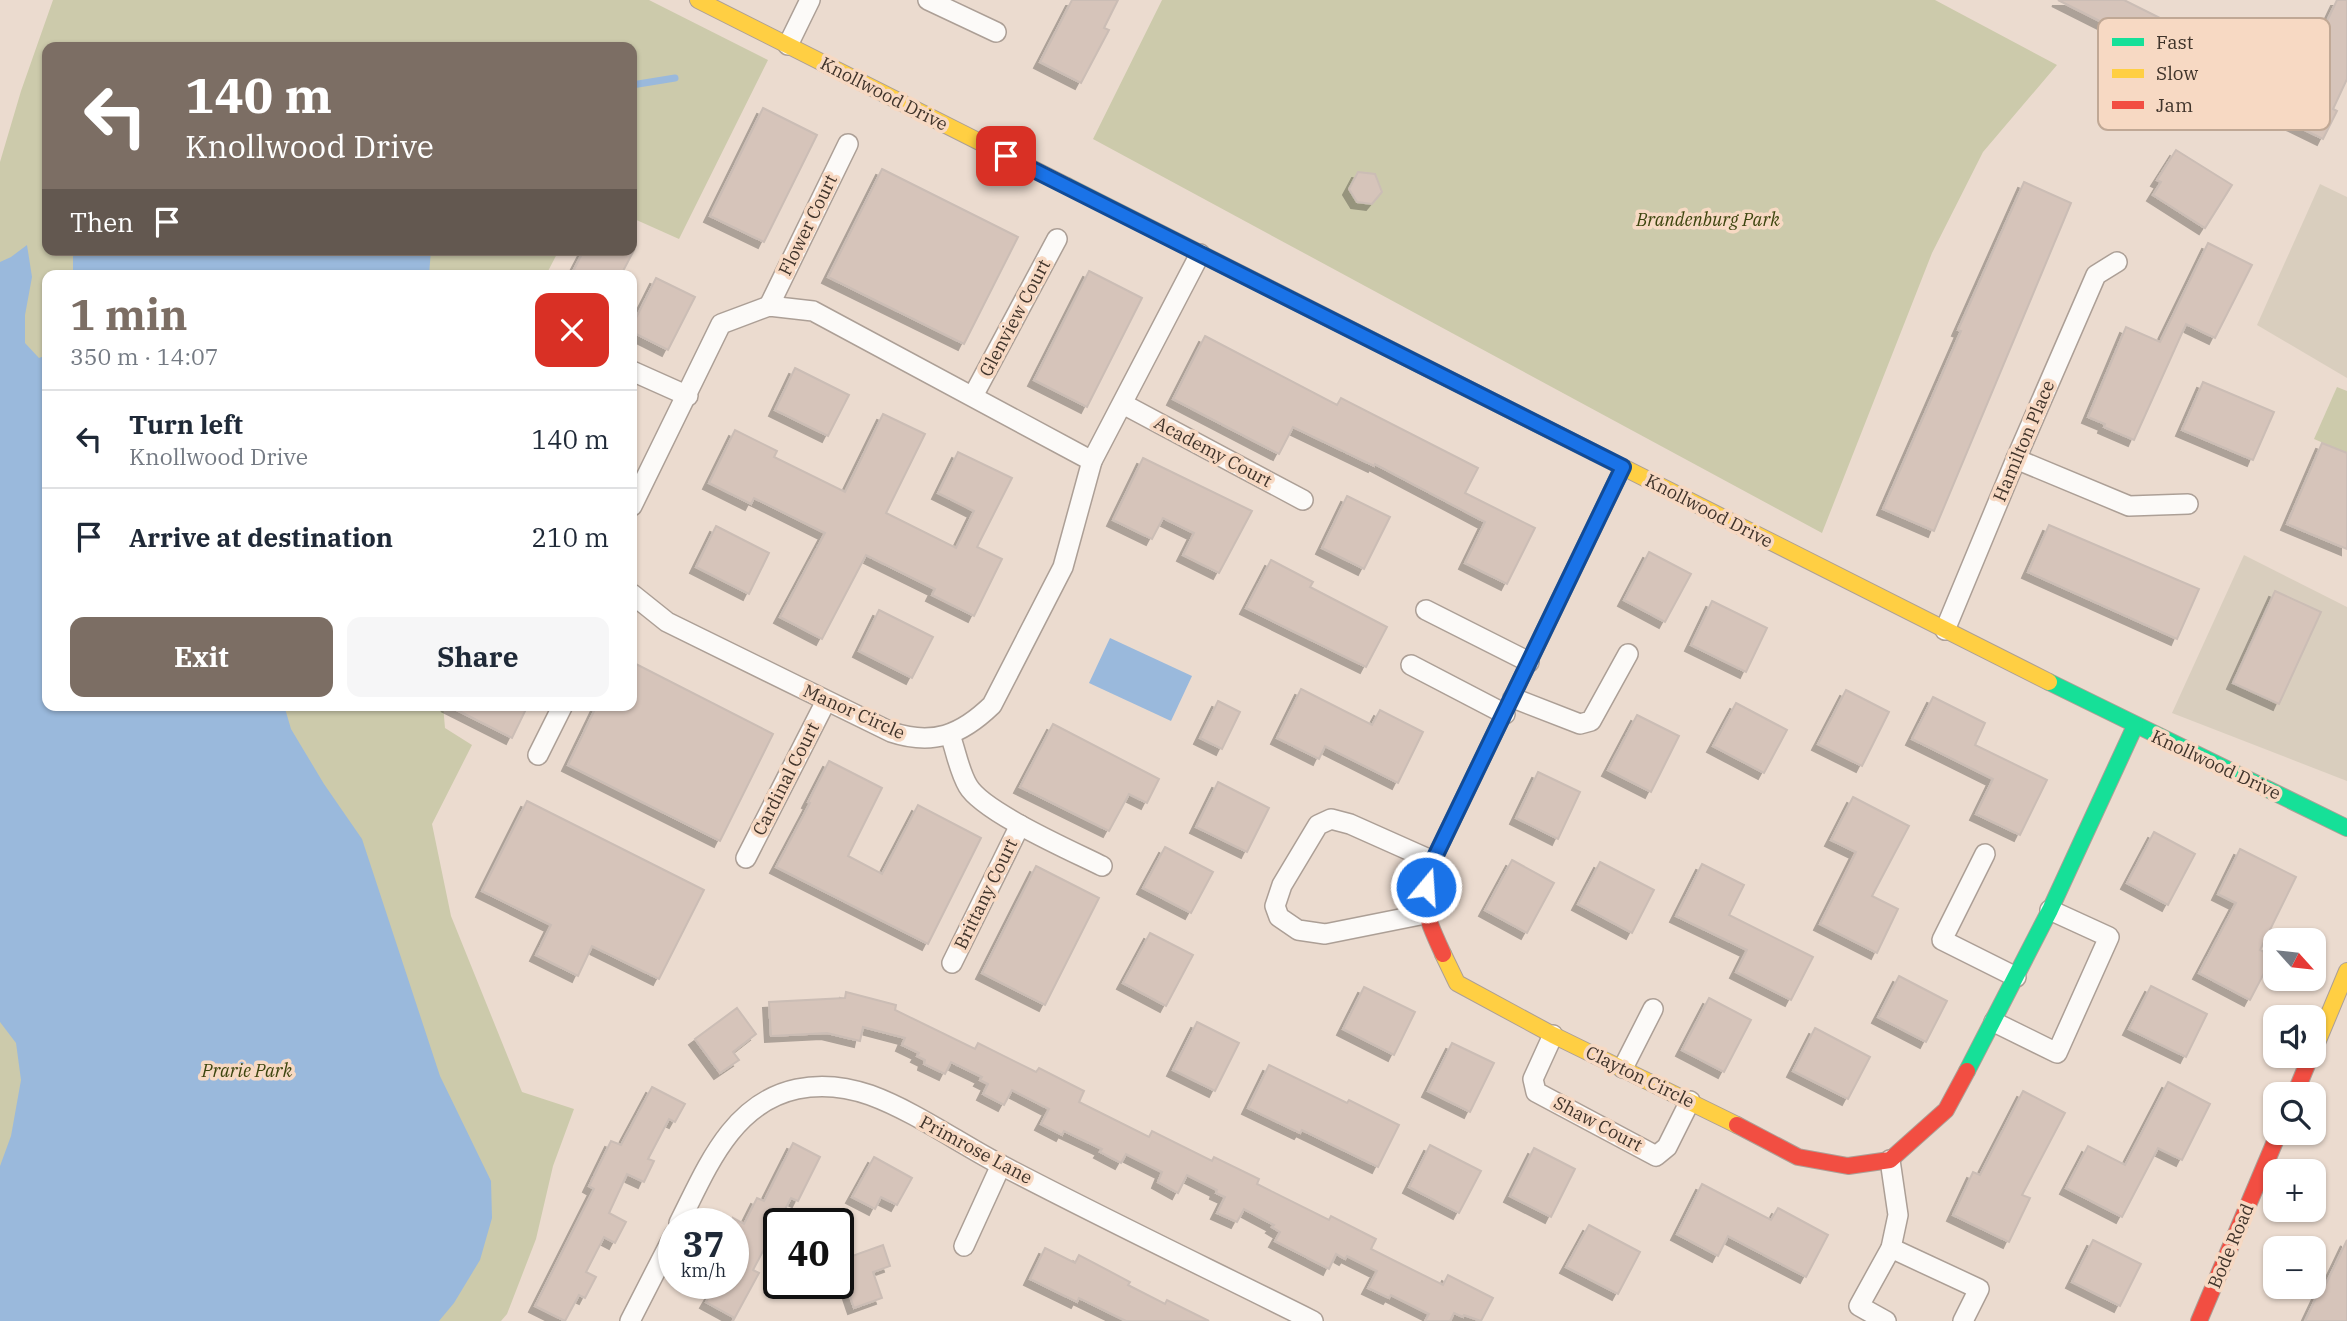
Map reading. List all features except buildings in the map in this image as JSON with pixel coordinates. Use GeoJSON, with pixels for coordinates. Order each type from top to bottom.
{"type":"FeatureCollection","features":[{"type":"Feature","properties":{"kind":"street","name":"Knollwood Drive"},"geometry":{"type":"LineString","coordinates":[[698,0],[2135,726],[2347,828]]}},
{"type":"Feature","properties":{"kind":"street"},"geometry":{"type":"LineString","coordinates":[[788,46],[810,0]]}},
{"type":"Feature","properties":{"kind":"street"},"geometry":{"type":"LineString","coordinates":[[928,0],[996,32]]}},
{"type":"Feature","properties":{"kind":"street","name":"Flower Court"},"geometry":{"type":"LineString","coordinates":[[769,306],[848,144]]}},
{"type":"Feature","properties":{"kind":"street","name":"Glenview Court"},"geometry":{"type":"LineString","coordinates":[[974,396],[1058,239]]}},
{"type":"Feature","properties":{"kind":"street","name":"Manor Circle"},"geometry":{"type":"LineString","coordinates":[[637,598],[667,622],[891,732],[908,738],[950,735],[974,722],[992,705],[1063,567],[1092,460],[1200,254]]}},
{"type":"Feature","properties":{"kind":"street","name":"Hamilton Place"},"geometry":{"type":"LineString","coordinates":[[1945,630],[2096,275],[2117,262]]}},
{"type":"Feature","properties":{"kind":"street"},"geometry":{"type":"LineString","coordinates":[[637,496],[721,324],[769,306],[813,311],[1092,460]]}},
{"type":"Feature","properties":{"kind":"street"},"geometry":{"type":"LineString","coordinates":[[637,374],[688,396]]}},
{"type":"Feature","properties":{"kind":"street","name":"Academy Court"},"geometry":{"type":"LineString","coordinates":[[1123,404],[1303,500]]}},
{"type":"Feature","properties":{"kind":"street"},"geometry":{"type":"LineString","coordinates":[[2016,458],[2129,506],[2188,504]]}},
{"type":"Feature","properties":{"kind":"street","name":"Clayton Circle"},"geometry":{"type":"LineString","coordinates":[[1623,467],[1433,861],[1426,887],[1425,914],[1457,983],[1553,1035],[1798,1157],[1848,1166],[1890,1160]]}},
{"type":"Feature","properties":{"kind":"street"},"geometry":{"type":"LineString","coordinates":[[1426,610],[1529,662]]}},
{"type":"Feature","properties":{"kind":"street"},"geometry":{"type":"LineString","coordinates":[[1411,665],[1509,706],[1580,724],[1591,721],[1628,654]]}},
{"type":"Feature","properties":{"kind":"street","name":"Cardinal Court"},"geometry":{"type":"LineString","coordinates":[[746,858],[826,701]]}},
{"type":"Feature","properties":{"kind":"street"},"geometry":{"type":"LineString","coordinates":[[538,755],[560,711]]}},
{"type":"Feature","properties":{"kind":"street"},"geometry":{"type":"LineString","coordinates":[[1886,1321],[1859,1306],[1891,1248],[1898,1215],[1890,1160],[1946,1110],[2050,910],[2135,726]]}},
{"type":"Feature","properties":{"kind":"street"},"geometry":{"type":"LineString","coordinates":[[950,735],[968,786],[978,799],[1020,825],[1102,866]]}},
{"type":"Feature","properties":{"kind":"street"},"geometry":{"type":"LineString","coordinates":[[1425,914],[1325,934],[1298,930],[1279,917],[1275,906],[1282,885],[1318,824],[1331,819],[1350,824],[1433,861]]}},
{"type":"Feature","properties":{"kind":"street","name":"Brittany Court"},"geometry":{"type":"LineString","coordinates":[[952,963],[1020,825]]}},
{"type":"Feature","properties":{"kind":"street"},"geometry":{"type":"LineString","coordinates":[[1984,854],[1942,940],[2016,977]]}},
{"type":"Feature","properties":{"kind":"street"},"geometry":{"type":"LineString","coordinates":[[1994,1022],[2057,1053],[2109,937],[2050,910]]}},
{"type":"Feature","properties":{"kind":"street"},"geometry":{"type":"LineString","coordinates":[[2326,1021],[2347,971]]}},
{"type":"Feature","properties":{"kind":"street"},"geometry":{"type":"LineString","coordinates":[[1623,1069],[1653,1009]]}},
{"type":"Feature","properties":{"kind":"street","name":"Shaw Court"},"geometry":{"type":"LineString","coordinates":[[1553,1035],[1533,1079],[1536,1092],[1657,1156],[1667,1147],[1690,1101]]}},
{"type":"Feature","properties":{"kind":"street","name":"Primrose Lane"},"geometry":{"type":"LineString","coordinates":[[688,1208],[726,1136],[755,1109],[777,1096],[797,1090],[836,1087],[884,1101],[1001,1165],[1313,1321]]}},
{"type":"Feature","properties":{"kind":"street","name":"Bode Road"},"geometry":{"type":"LineString","coordinates":[[2199,1321],[2273,1145]]}},
{"type":"Feature","properties":{"kind":"street"},"geometry":{"type":"LineString","coordinates":[[964,1246],[1001,1165]]}},
{"type":"Feature","properties":{"kind":"street"},"geometry":{"type":"LineString","coordinates":[[1891,1248],[1979,1289],[1963,1321]]}},
{"type":"Feature","properties":{"kind":"street"},"geometry":{"type":"LineString","coordinates":[[630,1321],[658,1266]]}},
{"type":"Feature","properties":{"kind":"shaded area"},"geometry":{"type":"Polygon","coordinates":[[[2320,184],[2347,197],[2347,378],[2257,325],[2320,184]]]}},
{"type":"Feature","properties":{"kind":"shaded area"},"geometry":{"type":"Polygon","coordinates":[[[2244,555],[2347,607],[2347,781],[2172,713],[2244,555]]]}},
{"type":"Feature","properties":{"kind":"green space","name":"Prarie Park"},"geometry":{"type":"Polygon","coordinates":[[[53,0],[649,0],[768,60],[679,239],[637,220],[637,42],[42,42],[42,256],[556,256],[549,270],[42,270],[42,711],[444,711],[445,728],[472,745],[432,824],[451,916],[522,1092],[574,1109],[553,1166],[536,1239],[507,1314],[501,1321],[0,1321],[0,162],[21,91],[53,0]]]}},
{"type":"Feature","properties":{"kind":"green space","name":"Brandenburg Park"},"geometry":{"type":"Polygon","coordinates":[[[1162,0],[1935,0],[2057,65],[1983,152],[1932,253],[1822,533],[1093,139],[1162,0]]]}},
{"type":"Feature","properties":{"kind":"green space"},"geometry":{"type":"Polygon","coordinates":[[[2337,387],[2347,391],[2347,453],[2314,439],[2337,387]]]}},
{"type":"Feature","properties":{"kind":"water","name":"Prarie Park"},"geometry":{"type":"Polygon","coordinates":[[[27,245],[32,277],[25,315],[25,343],[39,358],[42,357],[42,711],[286,711],[291,729],[324,784],[362,839],[440,1076],[491,1181],[492,1218],[480,1260],[454,1303],[439,1321],[0,1321],[0,1166],[11,1136],[21,1080],[16,1043],[0,1022],[0,262],[27,245]]]}},
{"type":"Feature","properties":{"kind":"water"},"geometry":{"type":"Polygon","coordinates":[[[73,256],[431,256],[429,270],[73,270],[73,256]]]}},
{"type":"Feature","properties":{"kind":"water"},"geometry":{"type":"Polygon","coordinates":[[[1110,638],[1192,676],[1171,721],[1089,683],[1110,638]]]}},
{"type":"Feature","properties":{"kind":"waterway"},"geometry":{"type":"LineString","coordinates":[[637,84],[675,78]]}},
{"type":"Feature","properties":{"kind":"traffic: fast"},"geometry":{"type":"LineString","coordinates":[[1067,186],[1593,452]]}},
{"type":"Feature","properties":{"kind":"traffic: fast"},"geometry":{"type":"LineString","coordinates":[[2049,682],[2347,828]]}},
{"type":"Feature","properties":{"kind":"traffic: fast"},"geometry":{"type":"LineString","coordinates":[[1967,1071],[2050,910],[2135,726]]}},
{"type":"Feature","properties":{"kind":"traffic: slow"},"geometry":{"type":"LineString","coordinates":[[698,0],[1067,186]]}},
{"type":"Feature","properties":{"kind":"traffic: slow"},"geometry":{"type":"LineString","coordinates":[[1593,452],[2049,682]]}},
{"type":"Feature","properties":{"kind":"traffic: slow"},"geometry":{"type":"LineString","coordinates":[[1443,954],[1457,983],[1553,1035],[1737,1125]]}},
{"type":"Feature","properties":{"kind":"traffic: slow"},"geometry":{"type":"LineString","coordinates":[[2326,1021],[2347,971]]}},
{"type":"Feature","properties":{"kind":"traffic: jam"},"geometry":{"type":"LineString","coordinates":[[1443,954],[1426,909],[1433,861],[1623,467]]}},
{"type":"Feature","properties":{"kind":"traffic: jam"},"geometry":{"type":"LineString","coordinates":[[2300,1082],[2306,1068]]}},
{"type":"Feature","properties":{"kind":"traffic: jam"},"geometry":{"type":"LineString","coordinates":[[1737,1125],[1798,1157],[1848,1166],[1890,1160],[1946,1110],[1967,1071]]}},
{"type":"Feature","properties":{"kind":"traffic: jam"},"geometry":{"type":"LineString","coordinates":[[2199,1321],[2273,1145]]}},
{"type":"Feature","properties":{"kind":"route"},"geometry":{"type":"LineString","coordinates":[[1006,156],[1623,467],[1433,861],[1426,887]]}}]}
